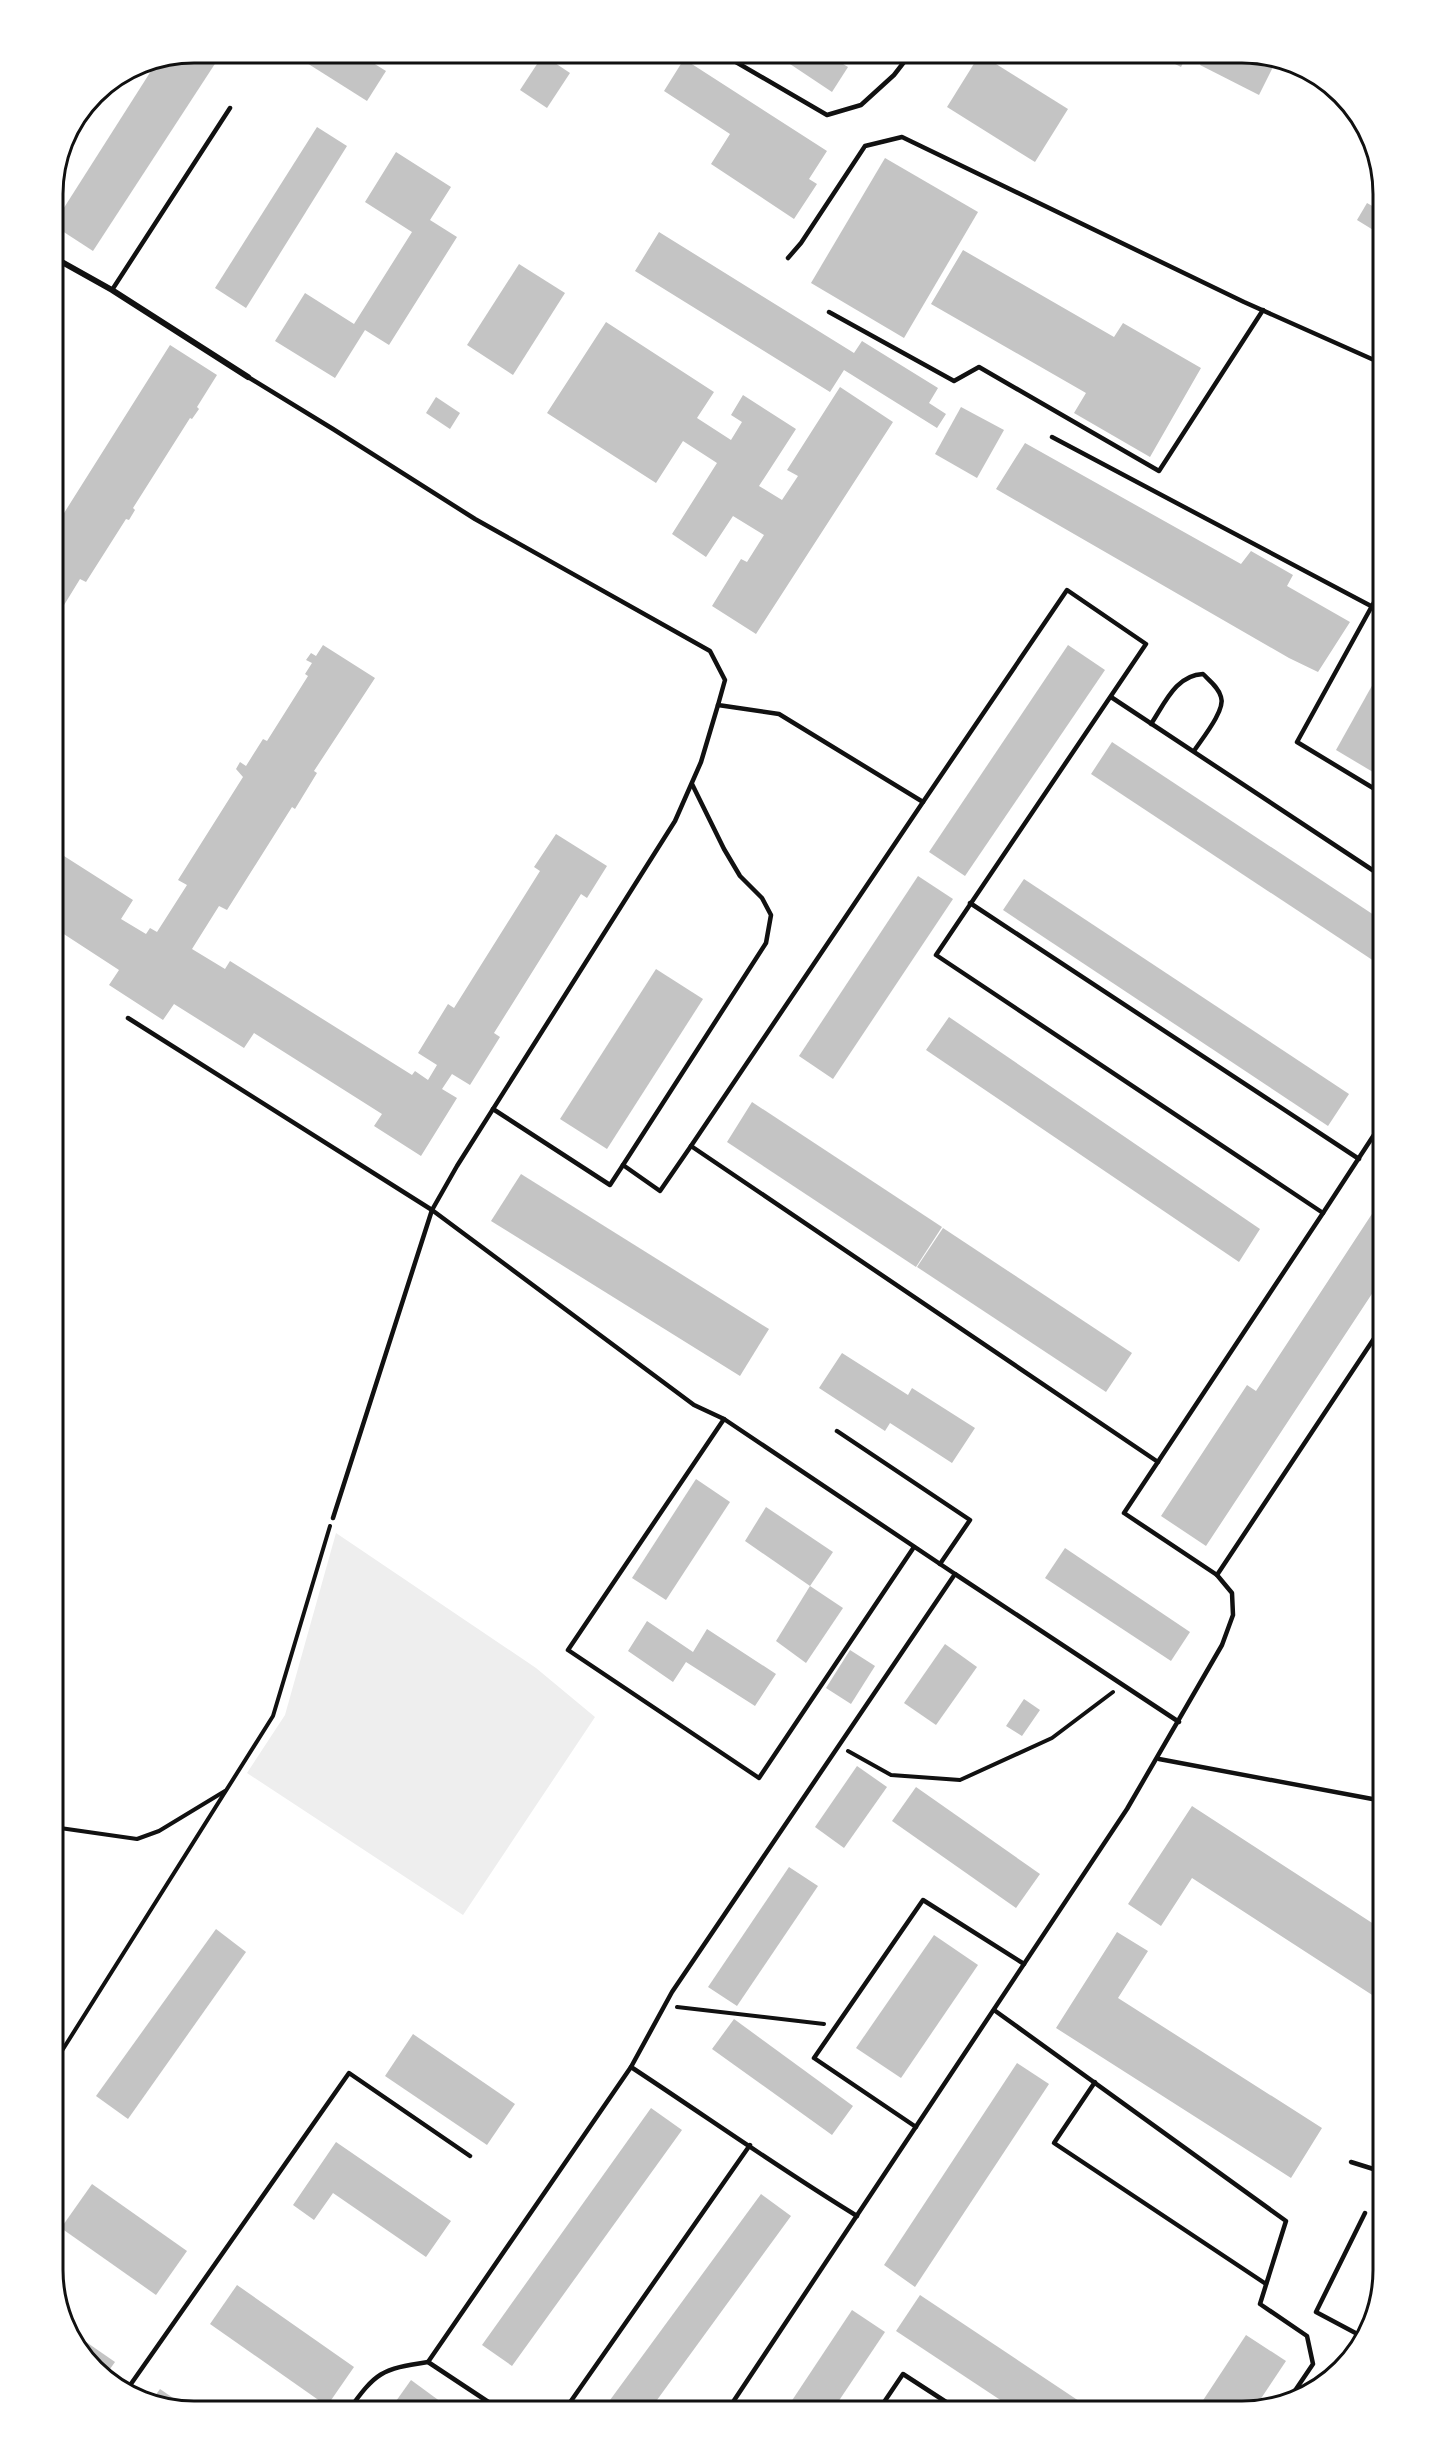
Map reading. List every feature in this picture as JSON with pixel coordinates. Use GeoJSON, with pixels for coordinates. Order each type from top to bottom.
{"type":"FeatureCollection","features":[{"type":"Feature","properties":{"kind":"street"},"geometry":{"type":"LineString","coordinates":[[63,263],[112,290],[248,377]]}},
{"type":"Feature","properties":{"kind":"lane"},"geometry":{"type":"LineString","coordinates":[[738,63],[827,115],[861,105],[894,75],[903,63]]}},
{"type":"Feature","properties":{"kind":"lane"},"geometry":{"type":"LineString","coordinates":[[112,290],[230,108]]}},
{"type":"Feature","properties":{"kind":"lane"},"geometry":{"type":"LineString","coordinates":[[788,258],[801,243],[865,146],[902,137],[1263,310],[1373,360]]}},
{"type":"Feature","properties":{"kind":"lane"},"geometry":{"type":"LineString","coordinates":[[829,312],[954,381],[979,367],[1159,471],[1263,310]]}},
{"type":"Feature","properties":{"kind":"lane"},"geometry":{"type":"LineString","coordinates":[[248,377],[475,519],[710,651],[725,680],[701,762],[675,821],[432,1210],[333,1518]]}},
{"type":"Feature","properties":{"kind":"lane"},"geometry":{"type":"LineString","coordinates":[[1052,437],[1371,606]]}},
{"type":"Feature","properties":{"kind":"lane"},"geometry":{"type":"LineString","coordinates":[[623,1165],[660,1191],[1067,590],[1146,644],[936,956],[1323,1213]]}},
{"type":"Feature","properties":{"kind":"lane"},"geometry":{"type":"LineString","coordinates":[[1373,603],[1297,742],[1373,788]]}},
{"type":"Feature","properties":{"kind":"lane"},"geometry":{"type":"LineString","coordinates":[[1151,724],[1178,683],[1190,675],[1203,675],[1215,686],[1222,698],[1220,711],[1194,751]]}},
{"type":"Feature","properties":{"kind":"lane"},"geometry":{"type":"LineString","coordinates":[[1111,697],[1373,870]]}},
{"type":"Feature","properties":{"kind":"lane"},"geometry":{"type":"LineString","coordinates":[[718,705],[779,714],[923,802]]}},
{"type":"Feature","properties":{"kind":"lane"},"geometry":{"type":"LineString","coordinates":[[493,1110],[610,1185],[766,943],[771,915],[762,897],[740,876],[711,826],[691,783]]}},
{"type":"Feature","properties":{"kind":"lane"},"geometry":{"type":"LineString","coordinates":[[970,903],[1359,1159]]}},
{"type":"Feature","properties":{"kind":"lane"},"geometry":{"type":"LineString","coordinates":[[128,1018],[432,1210],[694,1405],[724,1419],[1179,1722]]}},
{"type":"Feature","properties":{"kind":"lane"},"geometry":{"type":"LineString","coordinates":[[734,2401],[1127,1809],[1222,1645],[1233,1615],[1232,1593],[1217,1575],[1124,1513],[1373,1137]]}},
{"type":"Feature","properties":{"kind":"lane"},"geometry":{"type":"LineString","coordinates":[[691,1146],[1158,1462]]}},
{"type":"Feature","properties":{"kind":"lane"},"geometry":{"type":"LineString","coordinates":[[1217,1575],[1373,1340]]}},
{"type":"Feature","properties":{"kind":"lane"},"geometry":{"type":"LineString","coordinates":[[724,1419],[568,1650],[759,1778],[914,1546]]}},
{"type":"Feature","properties":{"kind":"lane"},"geometry":{"type":"LineString","coordinates":[[837,1431],[970,1520],[940,1564]]}},
{"type":"Feature","properties":{"kind":"lane"},"geometry":{"type":"LineString","coordinates":[[428,2362],[631,2067],[665,2005],[955,1574]]}},
{"type":"Feature","properties":{"kind":"lane"},"geometry":{"type":"LineString","coordinates":[[1158,1759],[1373,1799]]}},
{"type":"Feature","properties":{"kind":"lane"},"geometry":{"type":"LineString","coordinates":[[916,2127],[814,2058],[923,1900],[1024,1964]]}},
{"type":"Feature","properties":{"kind":"lane"},"geometry":{"type":"LineString","coordinates":[[994,2010],[1286,2221],[1260,2304],[1307,2336],[1312,2364],[1296,2389]]}},
{"type":"Feature","properties":{"kind":"lane"},"geometry":{"type":"LineString","coordinates":[[631,2067],[802,2182],[857,2216]]}},
{"type":"Feature","properties":{"kind":"lane"},"geometry":{"type":"LineString","coordinates":[[131,2384],[349,2073],[470,2156]]}},
{"type":"Feature","properties":{"kind":"lane"},"geometry":{"type":"LineString","coordinates":[[1095,2082],[1054,2143],[1266,2284]]}},
{"type":"Feature","properties":{"kind":"lane"},"geometry":{"type":"LineString","coordinates":[[571,2401],[750,2145]]}},
{"type":"Feature","properties":{"kind":"lane"},"geometry":{"type":"LineString","coordinates":[[1351,2162],[1373,2169]]}},
{"type":"Feature","properties":{"kind":"lane"},"geometry":{"type":"LineString","coordinates":[[1356,2333],[1316,2312],[1365,2212]]}},
{"type":"Feature","properties":{"kind":"lane"},"geometry":{"type":"LineString","coordinates":[[355,2401],[369,2382],[381,2372],[428,2362],[487,2401]]}},
{"type":"Feature","properties":{"kind":"lane"},"geometry":{"type":"LineString","coordinates":[[885,2401],[903,2374],[945,2401]]}},
{"type":"Feature","properties":{"kind":"path"},"geometry":{"type":"LineString","coordinates":[[63,2048],[273,1716],[333,1518]]}},
{"type":"Feature","properties":{"kind":"path"},"geometry":{"type":"LineString","coordinates":[[839,1746],[891,1775],[960,1780],[1052,1738],[1123,1684]]}},
{"type":"Feature","properties":{"kind":"path"},"geometry":{"type":"LineString","coordinates":[[63,1829],[137,1839],[159,1831],[226,1791]]}},
{"type":"Feature","properties":{"kind":"path"},"geometry":{"type":"LineString","coordinates":[[665,2005],[837,2025]]}},
{"type":"Feature","properties":{"kind":"shaded area"},"geometry":{"type":"Polygon","coordinates":[[[336,1533],[536,1668],[595,1717],[463,1915],[247,1773],[285,1715],[336,1533]]]}},
{"type":"Feature","properties":{"kind":"building"},"geometry":{"type":"Polygon","coordinates":[[[185,63],[215,63],[93,251],[63,232],[63,209],[152,70],[185,63]]]}},
{"type":"Feature","properties":{"kind":"building"},"geometry":{"type":"Polygon","coordinates":[[[307,63],[373,63],[386,71],[367,101],[307,63]]]}},
{"type":"Feature","properties":{"kind":"building"},"geometry":{"type":"Polygon","coordinates":[[[538,63],[555,63],[570,73],[547,108],[520,90],[538,63]]]}},
{"type":"Feature","properties":{"kind":"building"},"geometry":{"type":"Polygon","coordinates":[[[682,63],[690,63],[827,151],[809,179],[817,184],[794,219],[711,164],[730,134],[664,91],[682,63]]]}},
{"type":"Feature","properties":{"kind":"building"},"geometry":{"type":"Polygon","coordinates":[[[788,63],[841,63],[848,67],[832,92],[788,63]]]}},
{"type":"Feature","properties":{"kind":"building"},"geometry":{"type":"Polygon","coordinates":[[[974,63],[994,63],[1068,109],[1035,162],[947,107],[974,63]]]}},
{"type":"Feature","properties":{"kind":"building"},"geometry":{"type":"Polygon","coordinates":[[[1201,63],[1251,63],[1273,67],[1259,95],[1200,65],[1201,63]]]}},
{"type":"Feature","properties":{"kind":"building"},"geometry":{"type":"Polygon","coordinates":[[[317,127],[347,146],[246,308],[215,288],[317,127]]]}},
{"type":"Feature","properties":{"kind":"building"},"geometry":{"type":"Polygon","coordinates":[[[396,152],[451,187],[430,220],[457,237],[389,345],[365,330],[335,378],[275,341],[305,293],[354,324],[412,232],[365,202],[396,152]]]}},
{"type":"Feature","properties":{"kind":"building"},"geometry":{"type":"Polygon","coordinates":[[[885,158],[978,212],[904,338],[811,283],[885,158]]]}},
{"type":"Feature","properties":{"kind":"building"},"geometry":{"type":"Polygon","coordinates":[[[1367,203],[1373,206],[1373,230],[1357,220],[1367,203]]]}},
{"type":"Feature","properties":{"kind":"building"},"geometry":{"type":"Polygon","coordinates":[[[659,232],[854,353],[862,341],[938,388],[929,403],[946,414],[937,428],[844,370],[830,392],[635,271],[659,232]]]}},
{"type":"Feature","properties":{"kind":"building"},"geometry":{"type":"Polygon","coordinates":[[[963,250],[1114,337],[1123,323],[1201,368],[1150,457],[1074,413],[1086,393],[931,304],[963,250]]]}},
{"type":"Feature","properties":{"kind":"building"},"geometry":{"type":"Polygon","coordinates":[[[519,264],[565,293],[513,375],[467,345],[519,264]]]}},
{"type":"Feature","properties":{"kind":"building"},"geometry":{"type":"Polygon","coordinates":[[[606,322],[714,392],[697,418],[731,440],[742,422],[731,415],[743,395],[796,429],[759,486],[782,500],[798,476],[787,470],[840,387],[893,422],[756,634],[712,606],[741,559],[747,562],[764,535],[733,516],[706,557],[672,534],[717,463],[683,441],[656,483],[547,413],[606,322]]]}},
{"type":"Feature","properties":{"kind":"building"},"geometry":{"type":"Polygon","coordinates":[[[170,345],[217,375],[197,407],[199,409],[192,419],[190,418],[133,508],[135,510],[129,520],[126,519],[86,582],[80,579],[63,607],[63,515],[170,345]]]}},
{"type":"Feature","properties":{"kind":"building"},"geometry":{"type":"Polygon","coordinates":[[[436,397],[460,413],[450,429],[426,413],[436,397]]]}},
{"type":"Feature","properties":{"kind":"building"},"geometry":{"type":"Polygon","coordinates":[[[961,407],[1004,430],[977,478],[935,454],[961,407]]]}},
{"type":"Feature","properties":{"kind":"building"},"geometry":{"type":"Polygon","coordinates":[[[1025,443],[1241,564],[1251,551],[1293,575],[1287,586],[1350,622],[1318,672],[1289,658],[996,489],[1025,443]]]}},
{"type":"Feature","properties":{"kind":"building"},"geometry":{"type":"Polygon","coordinates":[[[323,645],[375,678],[314,771],[317,773],[295,809],[292,807],[227,910],[219,906],[192,949],[225,969],[230,961],[412,1075],[415,1071],[428,1080],[437,1065],[418,1053],[448,1004],[454,1008],[540,871],[534,867],[556,834],[607,866],[587,898],[581,894],[494,1033],[500,1037],[470,1085],[452,1074],[442,1089],[457,1098],[421,1156],[374,1126],[382,1114],[254,1033],[244,1048],[174,1004],[163,1020],[109,985],[119,970],[63,934],[63,855],[133,900],[121,919],[146,934],[150,928],[157,932],[187,885],[178,880],[243,777],[236,769],[240,762],[246,766],[263,739],[267,741],[308,676],[305,674],[312,663],[306,660],[311,653],[316,656],[323,645]]]}},
{"type":"Feature","properties":{"kind":"building"},"geometry":{"type":"Polygon","coordinates":[[[1068,645],[1105,670],[965,876],[929,852],[1068,645]]]}},
{"type":"Feature","properties":{"kind":"building"},"geometry":{"type":"Polygon","coordinates":[[[1373,684],[1373,772],[1336,750],[1373,684]]]}},
{"type":"Feature","properties":{"kind":"building"},"geometry":{"type":"Polygon","coordinates":[[[1112,742],[1373,914],[1373,960],[1091,774],[1112,742]]]}},
{"type":"Feature","properties":{"kind":"building"},"geometry":{"type":"Polygon","coordinates":[[[918,876],[953,899],[833,1079],[799,1056],[918,876]]]}},
{"type":"Feature","properties":{"kind":"building"},"geometry":{"type":"Polygon","coordinates":[[[1024,879],[1349,1094],[1328,1126],[1003,910],[1024,879]]]}},
{"type":"Feature","properties":{"kind":"building"},"geometry":{"type":"Polygon","coordinates":[[[656,969],[703,999],[607,1149],[560,1119],[656,969]]]}},
{"type":"Feature","properties":{"kind":"building"},"geometry":{"type":"Polygon","coordinates":[[[949,1017],[1260,1229],[1239,1262],[926,1050],[949,1017]]]}},
{"type":"Feature","properties":{"kind":"building"},"geometry":{"type":"Polygon","coordinates":[[[752,1102],[942,1227],[916,1267],[727,1142],[752,1102]]]}},
{"type":"Feature","properties":{"kind":"building"},"geometry":{"type":"Polygon","coordinates":[[[521,1174],[769,1329],[740,1376],[491,1221],[521,1174]]]}},
{"type":"Feature","properties":{"kind":"building"},"geometry":{"type":"Polygon","coordinates":[[[1373,1212],[1373,1292],[1206,1546],[1161,1516],[1247,1385],[1256,1391],[1373,1212]]]}},
{"type":"Feature","properties":{"kind":"building"},"geometry":{"type":"Polygon","coordinates":[[[943,1228],[1132,1353],[1106,1392],[917,1267],[943,1228]]]}},
{"type":"Feature","properties":{"kind":"building"},"geometry":{"type":"Polygon","coordinates":[[[842,1353],[908,1395],[912,1388],[975,1428],[952,1463],[890,1423],[885,1431],[819,1388],[842,1353]]]}},
{"type":"Feature","properties":{"kind":"building"},"geometry":{"type":"Polygon","coordinates":[[[696,1479],[730,1502],[666,1600],[632,1578],[696,1479]]]}},
{"type":"Feature","properties":{"kind":"building"},"geometry":{"type":"Polygon","coordinates":[[[766,1507],[833,1552],[810,1586],[745,1541],[766,1507]]]}},
{"type":"Feature","properties":{"kind":"building"},"geometry":{"type":"Polygon","coordinates":[[[1065,1548],[1190,1632],[1171,1661],[1045,1578],[1065,1548]]]}},
{"type":"Feature","properties":{"kind":"building"},"geometry":{"type":"Polygon","coordinates":[[[810,1586],[843,1608],[806,1663],[776,1641],[810,1586]]]}},
{"type":"Feature","properties":{"kind":"building"},"geometry":{"type":"Polygon","coordinates":[[[647,1621],[693,1652],[707,1629],[776,1674],[755,1706],[686,1662],[673,1682],[628,1651],[647,1621]]]}},
{"type":"Feature","properties":{"kind":"building"},"geometry":{"type":"Polygon","coordinates":[[[945,1644],[977,1667],[936,1725],[904,1703],[945,1644]]]}},
{"type":"Feature","properties":{"kind":"building"},"geometry":{"type":"Polygon","coordinates":[[[850,1650],[875,1666],[851,1704],[826,1688],[850,1650]]]}},
{"type":"Feature","properties":{"kind":"building"},"geometry":{"type":"Polygon","coordinates":[[[1024,1699],[1040,1710],[1022,1736],[1006,1726],[1024,1699]]]}},
{"type":"Feature","properties":{"kind":"building"},"geometry":{"type":"Polygon","coordinates":[[[857,1766],[887,1787],[844,1848],[815,1827],[857,1766]]]}},
{"type":"Feature","properties":{"kind":"building"},"geometry":{"type":"Polygon","coordinates":[[[916,1787],[1040,1874],[1016,1908],[892,1821],[916,1787]]]}},
{"type":"Feature","properties":{"kind":"building"},"geometry":{"type":"Polygon","coordinates":[[[1192,1806],[1373,1924],[1373,1996],[1192,1878],[1161,1926],[1128,1904],[1192,1806]]]}},
{"type":"Feature","properties":{"kind":"building"},"geometry":{"type":"Polygon","coordinates":[[[789,1867],[818,1886],[737,2006],[708,1987],[789,1867]]]}},
{"type":"Feature","properties":{"kind":"building"},"geometry":{"type":"Polygon","coordinates":[[[216,1929],[246,1952],[128,2119],[96,2096],[216,1929]]]}},
{"type":"Feature","properties":{"kind":"building"},"geometry":{"type":"Polygon","coordinates":[[[1117,1932],[1148,1951],[1118,1998],[1322,2128],[1291,2178],[1056,2028],[1117,1932]]]}},
{"type":"Feature","properties":{"kind":"building"},"geometry":{"type":"Polygon","coordinates":[[[934,1935],[978,1965],[901,2078],[856,2048],[934,1935]]]}},
{"type":"Feature","properties":{"kind":"building"},"geometry":{"type":"Polygon","coordinates":[[[734,2019],[853,2106],[832,2135],[712,2049],[734,2019]]]}},
{"type":"Feature","properties":{"kind":"building"},"geometry":{"type":"Polygon","coordinates":[[[413,2034],[515,2104],[487,2145],[385,2076],[413,2034]]]}},
{"type":"Feature","properties":{"kind":"building"},"geometry":{"type":"Polygon","coordinates":[[[1017,2063],[1049,2084],[915,2287],[884,2265],[1017,2063]]]}},
{"type":"Feature","properties":{"kind":"building"},"geometry":{"type":"Polygon","coordinates":[[[651,2108],[682,2130],[512,2366],[482,2345],[651,2108]]]}},
{"type":"Feature","properties":{"kind":"building"},"geometry":{"type":"Polygon","coordinates":[[[336,2142],[451,2221],[426,2257],[333,2193],[314,2220],[293,2205],[336,2142]]]}},
{"type":"Feature","properties":{"kind":"building"},"geometry":{"type":"Polygon","coordinates":[[[92,2184],[187,2251],[156,2295],[63,2229],[63,2225],[92,2184]]]}},
{"type":"Feature","properties":{"kind":"building"},"geometry":{"type":"Polygon","coordinates":[[[761,2194],[791,2216],[656,2401],[609,2401],[761,2194]]]}},
{"type":"Feature","properties":{"kind":"building"},"geometry":{"type":"Polygon","coordinates":[[[237,2285],[354,2367],[330,2401],[320,2401],[210,2324],[237,2285]]]}},
{"type":"Feature","properties":{"kind":"building"},"geometry":{"type":"Polygon","coordinates":[[[920,2295],[1079,2401],[1002,2401],[896,2331],[920,2295]]]}},
{"type":"Feature","properties":{"kind":"building"},"geometry":{"type":"Polygon","coordinates":[[[852,2310],[885,2332],[839,2401],[792,2401],[852,2310]]]}},
{"type":"Feature","properties":{"kind":"building"},"geometry":{"type":"Polygon","coordinates":[[[1246,2335],[1286,2361],[1260,2400],[1203,2401],[1246,2335]]]}},
{"type":"Feature","properties":{"kind":"building"},"geometry":{"type":"Polygon","coordinates":[[[83,2340],[115,2362],[110,2369],[83,2340]]]}},
{"type":"Feature","properties":{"kind":"building"},"geometry":{"type":"Polygon","coordinates":[[[411,2380],[440,2401],[396,2401],[411,2380]]]}},
{"type":"Feature","properties":{"kind":"building"},"geometry":{"type":"Polygon","coordinates":[[[160,2389],[175,2399],[168,2398],[156,2395],[160,2389]]]}}]}
